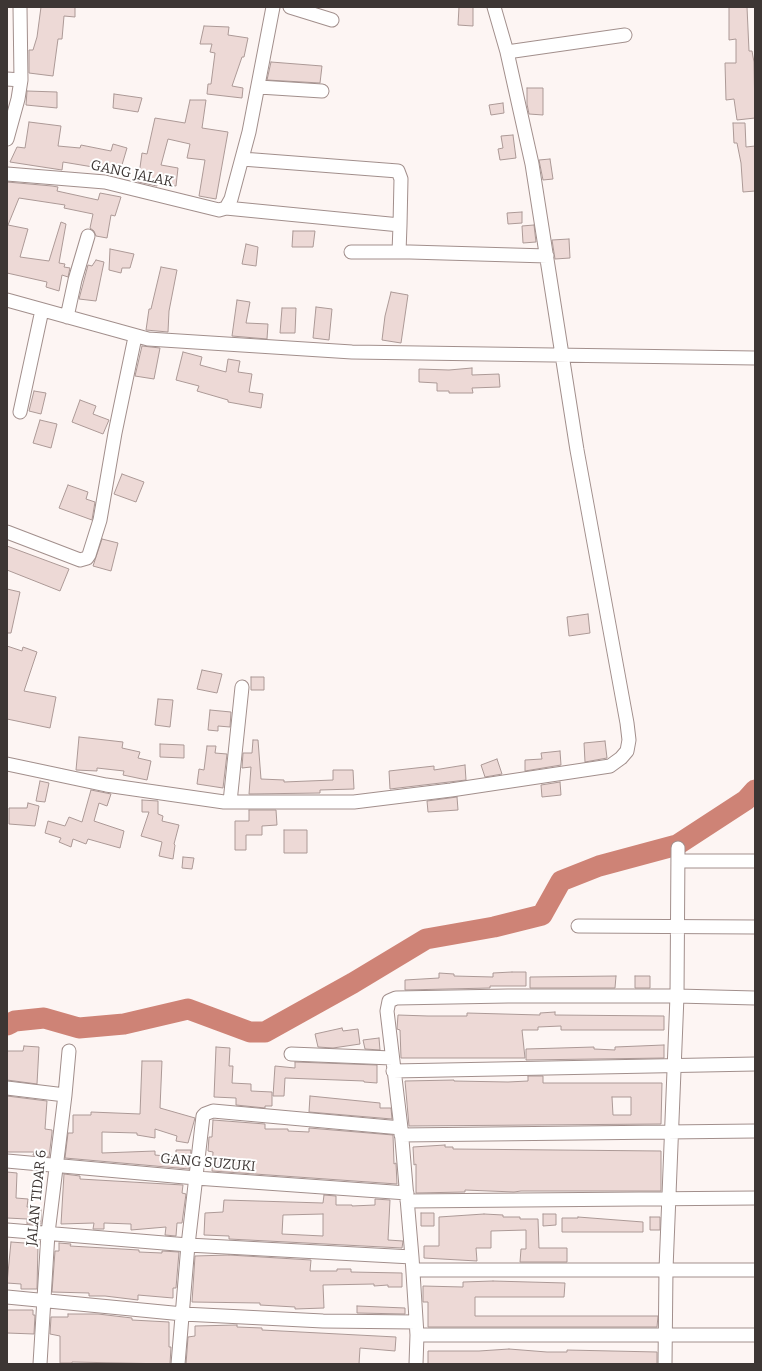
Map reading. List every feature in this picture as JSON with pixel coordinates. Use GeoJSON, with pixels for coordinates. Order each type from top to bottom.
{"type":"FeatureCollection","features":[{"type":"Feature","properties":{"kind":"street"},"geometry":{"type":"LineString","coordinates":[[7,139],[18,100],[21,80],[20,7]]}},
{"type":"Feature","properties":{"kind":"street"},"geometry":{"type":"LineString","coordinates":[[226,208],[232,199],[259,87],[273,7]]}},
{"type":"Feature","properties":{"kind":"street"},"geometry":{"type":"LineString","coordinates":[[290,7],[332,20]]}},
{"type":"Feature","properties":{"kind":"street"},"geometry":{"type":"LineString","coordinates":[[7,764],[106,785],[230,802],[364,802],[587,770],[610,766],[621,758],[628,746],[627,723],[580,465],[526,129],[494,7]]}},
{"type":"Feature","properties":{"kind":"street"},"geometry":{"type":"LineString","coordinates":[[507,52],[625,34]]}},
{"type":"Feature","properties":{"kind":"street"},"geometry":{"type":"LineString","coordinates":[[7,79],[21,80]]}},
{"type":"Feature","properties":{"kind":"street"},"geometry":{"type":"LineString","coordinates":[[259,87],[322,91]]}},
{"type":"Feature","properties":{"kind":"street"},"geometry":{"type":"LineString","coordinates":[[242,159],[398,171],[401,179],[399,252]]}},
{"type":"Feature","properties":{"kind":"street","name":"GANG JALAK"},"geometry":{"type":"LineString","coordinates":[[7,174],[105,182],[219,210],[226,208],[400,225]]}},
{"type":"Feature","properties":{"kind":"street"},"geometry":{"type":"LineString","coordinates":[[68,317],[75,280],[88,236]]}},
{"type":"Feature","properties":{"kind":"street"},"geometry":{"type":"LineString","coordinates":[[351,252],[547,256]]}},
{"type":"Feature","properties":{"kind":"street"},"geometry":{"type":"LineString","coordinates":[[7,300],[148,339],[303,350],[562,356],[755,358]]}},
{"type":"Feature","properties":{"kind":"street"},"geometry":{"type":"LineString","coordinates":[[20,412],[42,310]]}},
{"type":"Feature","properties":{"kind":"street"},"geometry":{"type":"LineString","coordinates":[[7,532],[80,560],[87,558],[89,555],[100,520],[115,433],[135,336]]}},
{"type":"Feature","properties":{"kind":"street"},"geometry":{"type":"LineString","coordinates":[[230,802],[242,687]]}},
{"type":"Feature","properties":{"kind":"street"},"geometry":{"type":"LineString","coordinates":[[665,1364],[666,1269],[676,996],[678,848]]}},
{"type":"Feature","properties":{"kind":"street"},"geometry":{"type":"LineString","coordinates":[[678,861],[755,860]]}},
{"type":"Feature","properties":{"kind":"street"},"geometry":{"type":"LineString","coordinates":[[578,926],[755,927]]}},
{"type":"Feature","properties":{"kind":"street"},"geometry":{"type":"LineString","coordinates":[[416,1364],[416,1329],[412,1264],[401,1132],[392,1065],[387,1011],[389,1001],[392,999],[676,996],[755,998]]}},
{"type":"Feature","properties":{"kind":"street","name":"JALAN TIDAR 6"},"geometry":{"type":"LineString","coordinates":[[40,1364],[48,1233],[69,1050]]}},
{"type":"Feature","properties":{"kind":"street"},"geometry":{"type":"LineString","coordinates":[[291,1054],[392,1065],[755,1064]]}},
{"type":"Feature","properties":{"kind":"street"},"geometry":{"type":"LineString","coordinates":[[7,1088],[65,1094]]}},
{"type":"Feature","properties":{"kind":"street"},"geometry":{"type":"LineString","coordinates":[[178,1364],[188,1244],[203,1116],[208,1112],[401,1132],[755,1131]]}},
{"type":"Feature","properties":{"kind":"street","name":"GANG SUZUKI"},"geometry":{"type":"LineString","coordinates":[[7,1161],[407,1197],[669,1199],[755,1198]]}},
{"type":"Feature","properties":{"kind":"street"},"geometry":{"type":"LineString","coordinates":[[7,1230],[412,1264],[755,1270]]}},
{"type":"Feature","properties":{"kind":"street"},"geometry":{"type":"LineString","coordinates":[[7,1297],[44,1302],[183,1314],[323,1321],[416,1329],[755,1335]]}},
{"type":"Feature","properties":{"kind":"building"},"geometry":{"type":"Polygon","coordinates":[[[41,7],[75,7],[75,17],[64,16],[62,39],[58,39],[53,76],[29,73],[29,50],[33,50],[37,37],[41,7]]]}},
{"type":"Feature","properties":{"kind":"building"},"geometry":{"type":"Polygon","coordinates":[[[459,7],[473,7],[473,26],[458,25],[459,7]]]}},
{"type":"Feature","properties":{"kind":"building"},"geometry":{"type":"Polygon","coordinates":[[[729,7],[747,7],[749,51],[752,51],[754,62],[755,118],[737,120],[734,99],[726,100],[725,63],[736,63],[736,39],[729,40],[729,7]]]}},
{"type":"Feature","properties":{"kind":"building"},"geometry":{"type":"Polygon","coordinates":[[[204,26],[229,27],[228,35],[248,38],[244,57],[242,57],[232,86],[243,88],[242,98],[207,94],[208,84],[211,84],[215,53],[210,52],[212,44],[200,44],[204,26]]]}},
{"type":"Feature","properties":{"kind":"building"},"geometry":{"type":"Polygon","coordinates":[[[271,62],[322,66],[320,83],[267,80],[271,62]]]}},
{"type":"Feature","properties":{"kind":"building"},"geometry":{"type":"Polygon","coordinates":[[[527,88],[543,88],[543,115],[529,114],[527,104],[527,88]]]}},
{"type":"Feature","properties":{"kind":"building"},"geometry":{"type":"Polygon","coordinates":[[[27,91],[57,92],[57,108],[26,105],[27,91]]]}},
{"type":"Feature","properties":{"kind":"building"},"geometry":{"type":"Polygon","coordinates":[[[114,94],[142,98],[138,112],[113,108],[114,94]]]}},
{"type":"Feature","properties":{"kind":"building"},"geometry":{"type":"Polygon","coordinates":[[[190,100],[206,100],[202,128],[228,132],[216,199],[199,196],[205,160],[187,158],[190,144],[168,139],[161,165],[178,168],[176,186],[157,183],[157,186],[138,182],[142,153],[147,154],[155,118],[185,123],[190,100]]]}},
{"type":"Feature","properties":{"kind":"building"},"geometry":{"type":"Polygon","coordinates":[[[503,103],[504,113],[491,115],[489,105],[503,103]]]}},
{"type":"Feature","properties":{"kind":"building"},"geometry":{"type":"Polygon","coordinates":[[[29,122],[61,126],[58,146],[80,148],[81,145],[111,151],[113,144],[127,148],[119,175],[104,171],[105,169],[63,162],[62,170],[10,162],[17,147],[25,148],[29,122]]]}},
{"type":"Feature","properties":{"kind":"building"},"geometry":{"type":"Polygon","coordinates":[[[733,123],[745,123],[746,147],[755,146],[755,191],[743,192],[741,163],[737,143],[734,143],[733,123]]]}},
{"type":"Feature","properties":{"kind":"building"},"geometry":{"type":"Polygon","coordinates":[[[513,135],[516,158],[500,160],[498,149],[503,148],[501,136],[513,135]]]}},
{"type":"Feature","properties":{"kind":"building"},"geometry":{"type":"Polygon","coordinates":[[[550,159],[553,179],[543,180],[539,160],[550,159]]]}},
{"type":"Feature","properties":{"kind":"building"},"geometry":{"type":"Polygon","coordinates":[[[7,182],[58,187],[57,191],[98,200],[100,193],[121,197],[115,216],[111,215],[107,238],[96,236],[94,231],[90,228],[93,214],[64,208],[65,205],[19,198],[8,225],[28,229],[20,257],[49,261],[61,222],[66,224],[59,263],[65,264],[64,267],[70,268],[68,277],[62,275],[59,291],[46,287],[47,282],[7,273],[7,182]]]}},
{"type":"Feature","properties":{"kind":"building"},"geometry":{"type":"Polygon","coordinates":[[[522,212],[522,223],[508,224],[507,213],[522,212]]]}},
{"type":"Feature","properties":{"kind":"building"},"geometry":{"type":"Polygon","coordinates":[[[534,225],[536,242],[523,243],[522,226],[534,225]]]}},
{"type":"Feature","properties":{"kind":"building"},"geometry":{"type":"Polygon","coordinates":[[[293,231],[315,231],[313,247],[292,247],[293,231]]]}},
{"type":"Feature","properties":{"kind":"building"},"geometry":{"type":"Polygon","coordinates":[[[569,239],[570,258],[555,259],[552,240],[569,239]]]}},
{"type":"Feature","properties":{"kind":"building"},"geometry":{"type":"Polygon","coordinates":[[[246,244],[258,247],[256,266],[242,264],[246,244]]]}},
{"type":"Feature","properties":{"kind":"building"},"geometry":{"type":"Polygon","coordinates":[[[110,249],[134,254],[130,268],[122,268],[121,273],[109,270],[110,249]]]}},
{"type":"Feature","properties":{"kind":"building"},"geometry":{"type":"Polygon","coordinates":[[[96,260],[104,262],[96,301],[79,299],[88,265],[92,266],[96,260]]]}},
{"type":"Feature","properties":{"kind":"building"},"geometry":{"type":"Polygon","coordinates":[[[161,267],[177,270],[169,311],[168,332],[146,330],[149,309],[151,309],[161,267]]]}},
{"type":"Feature","properties":{"kind":"building"},"geometry":{"type":"Polygon","coordinates":[[[391,292],[408,295],[401,343],[382,340],[385,316],[391,292]]]}},
{"type":"Feature","properties":{"kind":"building"},"geometry":{"type":"Polygon","coordinates":[[[237,300],[250,302],[246,323],[268,324],[267,339],[232,336],[237,300]]]}},
{"type":"Feature","properties":{"kind":"building"},"geometry":{"type":"Polygon","coordinates":[[[316,307],[332,309],[329,340],[313,338],[316,307]]]}},
{"type":"Feature","properties":{"kind":"building"},"geometry":{"type":"Polygon","coordinates":[[[282,308],[296,308],[295,333],[280,333],[282,308]]]}},
{"type":"Feature","properties":{"kind":"building"},"geometry":{"type":"Polygon","coordinates":[[[142,346],[160,348],[154,379],[135,376],[142,346]]]}},
{"type":"Feature","properties":{"kind":"building"},"geometry":{"type":"Polygon","coordinates":[[[183,352],[202,357],[200,365],[226,372],[228,359],[240,361],[238,372],[252,374],[249,392],[263,394],[261,408],[228,402],[228,400],[197,391],[199,386],[176,380],[183,352]]]}},
{"type":"Feature","properties":{"kind":"building"},"geometry":{"type":"Polygon","coordinates":[[[472,368],[472,375],[499,374],[500,387],[472,388],[473,393],[449,393],[449,391],[437,391],[437,383],[419,382],[419,369],[449,370],[472,368]]]}},
{"type":"Feature","properties":{"kind":"building"},"geometry":{"type":"Polygon","coordinates":[[[34,391],[46,393],[41,414],[29,411],[34,391]]]}},
{"type":"Feature","properties":{"kind":"building"},"geometry":{"type":"Polygon","coordinates":[[[80,400],[96,406],[93,414],[109,420],[103,434],[72,422],[80,400]]]}},
{"type":"Feature","properties":{"kind":"building"},"geometry":{"type":"Polygon","coordinates":[[[40,420],[57,424],[51,448],[33,443],[40,420]]]}},
{"type":"Feature","properties":{"kind":"building"},"geometry":{"type":"Polygon","coordinates":[[[122,474],[144,482],[136,502],[114,494],[122,474]]]}},
{"type":"Feature","properties":{"kind":"building"},"geometry":{"type":"Polygon","coordinates":[[[68,485],[88,492],[86,499],[95,502],[92,520],[59,508],[68,485]]]}},
{"type":"Feature","properties":{"kind":"building"},"geometry":{"type":"Polygon","coordinates":[[[102,539],[118,543],[111,571],[93,566],[102,539]]]}},
{"type":"Feature","properties":{"kind":"building"},"geometry":{"type":"Polygon","coordinates":[[[7,546],[69,569],[60,591],[7,570],[7,546]]]}},
{"type":"Feature","properties":{"kind":"building"},"geometry":{"type":"Polygon","coordinates":[[[7,589],[20,592],[11,633],[7,633],[7,589]]]}},
{"type":"Feature","properties":{"kind":"building"},"geometry":{"type":"Polygon","coordinates":[[[588,614],[590,633],[569,636],[567,617],[588,614]]]}},
{"type":"Feature","properties":{"kind":"building"},"geometry":{"type":"Polygon","coordinates":[[[7,646],[22,651],[23,647],[37,652],[24,691],[56,697],[50,728],[7,719],[7,646]]]}},
{"type":"Feature","properties":{"kind":"building"},"geometry":{"type":"Polygon","coordinates":[[[202,670],[222,674],[217,693],[197,689],[202,670]]]}},
{"type":"Feature","properties":{"kind":"building"},"geometry":{"type":"Polygon","coordinates":[[[251,677],[264,677],[264,690],[251,690],[251,677]]]}},
{"type":"Feature","properties":{"kind":"building"},"geometry":{"type":"Polygon","coordinates":[[[158,699],[173,700],[170,727],[155,725],[158,699]]]}},
{"type":"Feature","properties":{"kind":"building"},"geometry":{"type":"Polygon","coordinates":[[[210,710],[231,712],[230,727],[218,726],[218,731],[208,730],[210,710]]]}},
{"type":"Feature","properties":{"kind":"building"},"geometry":{"type":"Polygon","coordinates":[[[79,737],[123,742],[122,748],[140,752],[138,758],[151,761],[147,780],[123,775],[124,771],[97,768],[97,771],[76,770],[79,737]]]}},
{"type":"Feature","properties":{"kind":"building"},"geometry":{"type":"Polygon","coordinates":[[[253,740],[258,740],[261,779],[284,780],[284,782],[333,780],[333,770],[353,770],[354,789],[320,790],[320,793],[249,794],[251,767],[242,768],[243,753],[252,753],[253,740]]]}},
{"type":"Feature","properties":{"kind":"building"},"geometry":{"type":"Polygon","coordinates":[[[605,741],[607,758],[585,762],[584,743],[605,741]]]}},
{"type":"Feature","properties":{"kind":"building"},"geometry":{"type":"Polygon","coordinates":[[[160,744],[184,745],[184,758],[160,757],[160,744]]]}},
{"type":"Feature","properties":{"kind":"building"},"geometry":{"type":"Polygon","coordinates":[[[207,746],[216,746],[215,753],[227,754],[223,788],[197,784],[199,769],[204,770],[207,746]]]}},
{"type":"Feature","properties":{"kind":"building"},"geometry":{"type":"Polygon","coordinates":[[[560,751],[561,765],[525,771],[525,760],[542,759],[541,753],[560,751]]]}},
{"type":"Feature","properties":{"kind":"building"},"geometry":{"type":"Polygon","coordinates":[[[497,759],[502,774],[485,777],[481,765],[497,759]]]}},
{"type":"Feature","properties":{"kind":"building"},"geometry":{"type":"Polygon","coordinates":[[[465,765],[466,780],[390,789],[389,771],[434,766],[434,770],[465,765]]]}},
{"type":"Feature","properties":{"kind":"building"},"geometry":{"type":"Polygon","coordinates":[[[40,781],[49,783],[45,802],[36,801],[40,781]]]}},
{"type":"Feature","properties":{"kind":"building"},"geometry":{"type":"Polygon","coordinates":[[[560,782],[561,795],[542,797],[541,785],[560,782]]]}},
{"type":"Feature","properties":{"kind":"building"},"geometry":{"type":"Polygon","coordinates":[[[91,790],[111,794],[107,806],[99,803],[94,821],[124,831],[120,848],[88,839],[86,844],[73,839],[71,847],[59,842],[61,838],[45,833],[48,821],[65,826],[69,817],[82,822],[91,790]]]}},
{"type":"Feature","properties":{"kind":"building"},"geometry":{"type":"Polygon","coordinates":[[[457,797],[458,810],[428,812],[427,801],[457,797]]]}},
{"type":"Feature","properties":{"kind":"building"},"geometry":{"type":"Polygon","coordinates":[[[142,800],[158,801],[158,814],[163,816],[162,821],[179,825],[174,844],[173,859],[159,856],[162,842],[141,836],[149,812],[142,812],[142,800]]]}},
{"type":"Feature","properties":{"kind":"building"},"geometry":{"type":"Polygon","coordinates":[[[28,803],[39,806],[35,826],[9,824],[9,808],[27,808],[28,803]]]}},
{"type":"Feature","properties":{"kind":"building"},"geometry":{"type":"Polygon","coordinates":[[[249,810],[276,810],[277,825],[262,826],[262,835],[246,835],[246,850],[235,850],[235,821],[249,821],[249,810]]]}},
{"type":"Feature","properties":{"kind":"building"},"geometry":{"type":"Polygon","coordinates":[[[284,830],[307,830],[307,853],[284,853],[284,830]]]}},
{"type":"Feature","properties":{"kind":"building"},"geometry":{"type":"Polygon","coordinates":[[[183,857],[194,858],[192,869],[182,868],[183,857]]]}},
{"type":"Feature","properties":{"kind":"building"},"geometry":{"type":"Polygon","coordinates":[[[526,972],[526,986],[405,990],[405,980],[439,978],[439,973],[454,974],[454,976],[493,977],[493,973],[526,972]]]}},
{"type":"Feature","properties":{"kind":"building"},"geometry":{"type":"Polygon","coordinates":[[[616,976],[615,988],[530,988],[530,977],[616,976]]]}},
{"type":"Feature","properties":{"kind":"building"},"geometry":{"type":"Polygon","coordinates":[[[635,976],[650,976],[650,988],[635,988],[635,976]]]}},
{"type":"Feature","properties":{"kind":"building"},"geometry":{"type":"Polygon","coordinates":[[[555,1012],[555,1015],[664,1016],[664,1030],[561,1030],[561,1026],[538,1027],[538,1030],[522,1030],[525,1058],[401,1058],[400,1030],[397,1029],[398,1015],[467,1016],[467,1013],[540,1015],[540,1013],[555,1012]]]}},
{"type":"Feature","properties":{"kind":"building"},"geometry":{"type":"Polygon","coordinates":[[[342,1028],[343,1031],[358,1029],[360,1044],[333,1048],[318,1047],[315,1034],[342,1028]]]}},
{"type":"Feature","properties":{"kind":"building"},"geometry":{"type":"Polygon","coordinates":[[[379,1038],[380,1050],[365,1049],[363,1040],[379,1038]]]}},
{"type":"Feature","properties":{"kind":"building"},"geometry":{"type":"Polygon","coordinates":[[[664,1045],[664,1058],[526,1060],[526,1049],[594,1047],[594,1049],[615,1050],[615,1047],[664,1045]]]}},
{"type":"Feature","properties":{"kind":"building"},"geometry":{"type":"Polygon","coordinates":[[[24,1046],[39,1047],[37,1084],[7,1080],[7,1051],[23,1051],[24,1046]]]}},
{"type":"Feature","properties":{"kind":"building"},"geometry":{"type":"Polygon","coordinates":[[[216,1047],[230,1048],[229,1066],[233,1066],[232,1083],[251,1084],[251,1091],[272,1092],[272,1106],[265,1106],[265,1108],[236,1105],[236,1098],[214,1097],[216,1047]]]}},
{"type":"Feature","properties":{"kind":"building"},"geometry":{"type":"Polygon","coordinates":[[[142,1061],[162,1061],[160,1108],[195,1118],[188,1143],[176,1141],[177,1136],[155,1129],[155,1138],[137,1135],[137,1133],[102,1132],[102,1153],[155,1151],[155,1155],[176,1157],[176,1150],[191,1150],[189,1169],[65,1158],[68,1133],[73,1133],[73,1115],[91,1115],[91,1112],[140,1114],[142,1061]]]}},
{"type":"Feature","properties":{"kind":"building"},"geometry":{"type":"Polygon","coordinates":[[[295,1062],[377,1065],[377,1083],[364,1081],[285,1078],[284,1096],[273,1096],[275,1066],[295,1068],[295,1062]]]}},
{"type":"Feature","properties":{"kind":"building"},"geometry":{"type":"Polygon","coordinates":[[[528,1076],[543,1076],[543,1083],[662,1083],[661,1124],[409,1126],[405,1081],[528,1081],[528,1076]],[[612,1097],[613,1115],[631,1115],[631,1097],[612,1097]]]}},
{"type":"Feature","properties":{"kind":"building"},"geometry":{"type":"Polygon","coordinates":[[[7,1096],[47,1101],[45,1129],[52,1130],[49,1157],[33,1155],[34,1152],[7,1152],[7,1096]]]}},
{"type":"Feature","properties":{"kind":"building"},"geometry":{"type":"Polygon","coordinates":[[[310,1096],[380,1103],[380,1108],[391,1108],[392,1119],[309,1112],[310,1096]]]}},
{"type":"Feature","properties":{"kind":"building"},"geometry":{"type":"Polygon","coordinates":[[[213,1120],[265,1124],[265,1129],[288,1129],[288,1131],[309,1132],[309,1128],[393,1135],[394,1164],[396,1163],[397,1184],[212,1171],[213,1152],[208,1151],[209,1137],[212,1137],[213,1120]]]}},
{"type":"Feature","properties":{"kind":"building"},"geometry":{"type":"Polygon","coordinates":[[[445,1145],[445,1147],[453,1147],[453,1149],[661,1151],[661,1191],[514,1192],[465,1190],[465,1192],[416,1193],[416,1164],[414,1165],[413,1147],[445,1145]]]}},
{"type":"Feature","properties":{"kind":"building"},"geometry":{"type":"Polygon","coordinates":[[[7,1172],[17,1173],[16,1198],[28,1199],[27,1207],[41,1207],[41,1224],[27,1224],[27,1219],[7,1218],[7,1172]]]}},
{"type":"Feature","properties":{"kind":"building"},"geometry":{"type":"Polygon","coordinates":[[[64,1174],[80,1176],[80,1179],[183,1185],[182,1193],[186,1194],[182,1223],[177,1223],[176,1236],[165,1235],[166,1227],[131,1230],[131,1224],[104,1223],[104,1229],[93,1229],[94,1223],[61,1224],[64,1174]]]}},
{"type":"Feature","properties":{"kind":"building"},"geometry":{"type":"Polygon","coordinates":[[[324,1195],[336,1196],[336,1205],[375,1205],[375,1199],[390,1200],[388,1240],[403,1241],[402,1248],[229,1239],[229,1236],[204,1235],[205,1213],[223,1212],[224,1200],[323,1203],[324,1195]],[[323,1214],[283,1215],[282,1234],[323,1236],[323,1214]]]}},
{"type":"Feature","properties":{"kind":"building"},"geometry":{"type":"Polygon","coordinates":[[[421,1213],[434,1213],[434,1226],[421,1226],[421,1213]]]}},
{"type":"Feature","properties":{"kind":"building"},"geometry":{"type":"Polygon","coordinates":[[[484,1214],[503,1215],[503,1217],[520,1217],[520,1219],[538,1219],[539,1248],[567,1248],[567,1262],[520,1262],[521,1249],[526,1249],[526,1230],[491,1231],[491,1248],[476,1248],[477,1261],[424,1258],[424,1246],[439,1246],[439,1217],[484,1214]]]}},
{"type":"Feature","properties":{"kind":"building"},"geometry":{"type":"Polygon","coordinates":[[[543,1214],[556,1214],[556,1225],[543,1226],[543,1214]]]}},
{"type":"Feature","properties":{"kind":"building"},"geometry":{"type":"Polygon","coordinates":[[[578,1217],[643,1222],[643,1232],[562,1232],[562,1218],[578,1217]]]}},
{"type":"Feature","properties":{"kind":"building"},"geometry":{"type":"Polygon","coordinates":[[[650,1217],[660,1217],[660,1230],[650,1230],[650,1217]]]}},
{"type":"Feature","properties":{"kind":"building"},"geometry":{"type":"Polygon","coordinates":[[[11,1242],[38,1244],[37,1289],[21,1289],[21,1284],[7,1283],[11,1242]]]}},
{"type":"Feature","properties":{"kind":"building"},"geometry":{"type":"Polygon","coordinates":[[[59,1243],[71,1244],[70,1246],[139,1250],[139,1252],[179,1252],[176,1288],[173,1288],[173,1298],[138,1295],[138,1300],[105,1296],[89,1296],[89,1293],[52,1292],[55,1251],[59,1251],[59,1243]]]}},
{"type":"Feature","properties":{"kind":"building"},"geometry":{"type":"Polygon","coordinates":[[[229,1255],[311,1260],[310,1271],[337,1271],[337,1269],[351,1269],[351,1272],[402,1273],[402,1287],[388,1287],[388,1285],[374,1286],[374,1284],[323,1285],[324,1308],[295,1309],[295,1307],[260,1305],[260,1303],[192,1302],[195,1256],[229,1255]]]}},
{"type":"Feature","properties":{"kind":"building"},"geometry":{"type":"Polygon","coordinates":[[[493,1281],[565,1283],[564,1297],[475,1297],[475,1316],[658,1316],[657,1327],[428,1327],[428,1302],[423,1302],[423,1286],[463,1287],[463,1282],[493,1281]]]}},
{"type":"Feature","properties":{"kind":"building"},"geometry":{"type":"Polygon","coordinates":[[[357,1306],[405,1308],[405,1314],[357,1313],[357,1306]]]}},
{"type":"Feature","properties":{"kind":"building"},"geometry":{"type":"Polygon","coordinates":[[[7,1310],[33,1310],[33,1315],[35,1315],[34,1334],[7,1333],[7,1310]]]}},
{"type":"Feature","properties":{"kind":"building"},"geometry":{"type":"Polygon","coordinates":[[[68,1314],[98,1314],[132,1318],[132,1320],[169,1322],[169,1347],[171,1347],[170,1364],[60,1363],[60,1336],[50,1334],[51,1317],[68,1317],[68,1314]]]}},
{"type":"Feature","properties":{"kind":"building"},"geometry":{"type":"Polygon","coordinates":[[[237,1325],[237,1327],[262,1328],[262,1330],[396,1337],[395,1351],[360,1348],[359,1364],[186,1364],[188,1337],[195,1336],[195,1326],[237,1325]]]}},
{"type":"Feature","properties":{"kind":"building"},"geometry":{"type":"Polygon","coordinates":[[[509,1349],[547,1352],[567,1352],[567,1350],[657,1352],[657,1364],[428,1364],[428,1351],[479,1351],[509,1349]]]}},
{"type":"Feature","properties":{"kind":"waterway"},"geometry":{"type":"LineString","coordinates":[[7,1025],[15,1021],[44,1018],[79,1028],[124,1024],[188,1009],[250,1032],[265,1032],[353,983],[426,939],[494,927],[542,915],[561,881],[599,866],[677,845],[746,800],[755,790]]}}]}
